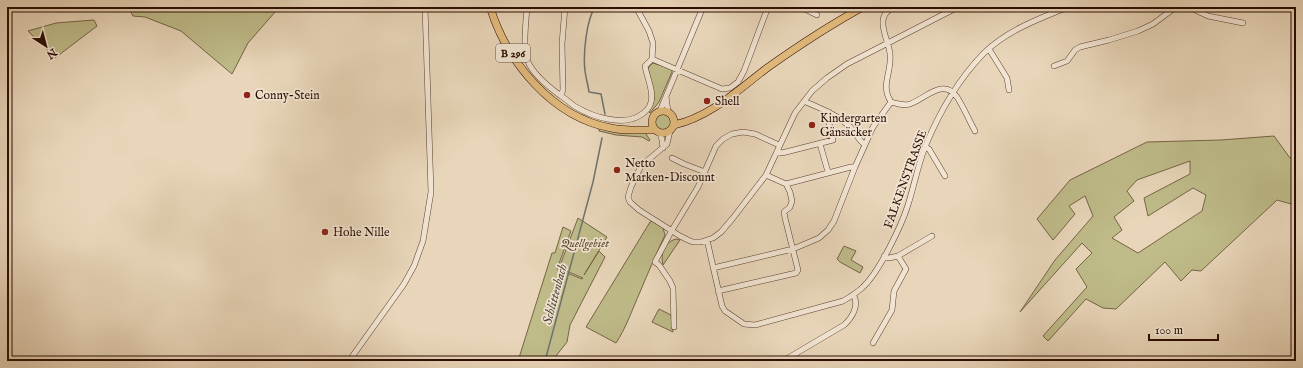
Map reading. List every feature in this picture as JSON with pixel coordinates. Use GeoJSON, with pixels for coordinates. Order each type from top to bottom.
{"type":"FeatureCollection","features":[{"type":"Feature","properties":{"kind":"main road","name":"B 296"},"geometry":{"type":"LineString","coordinates":[[490,7],[504,40],[516,60],[530,79],[560,106],[589,122],[610,128],[666,133],[672,125],[681,118],[690,119],[711,110],[817,34],[863,7]]}},
{"type":"Feature","properties":{"kind":"main road","name":"B 296"},"geometry":{"type":"LineString","coordinates":[[630,130],[651,122],[654,115],[660,111]]}},
{"type":"Feature","properties":{"kind":"main road"},"geometry":{"type":"LineString","coordinates":[[660,111],[668,112],[672,125]]}},
{"type":"Feature","properties":{"kind":"main road"},"geometry":{"type":"LineString","coordinates":[[651,122],[657,132]]}},
{"type":"Feature","properties":{"kind":"street"},"geometry":{"type":"LineString","coordinates":[[349,361],[404,284],[414,266],[423,241],[431,192],[425,7]]}},
{"type":"Feature","properties":{"kind":"street"},"geometry":{"type":"LineString","coordinates":[[527,7],[526,53],[530,65],[536,74],[554,91],[577,107],[591,114],[616,121],[634,119],[642,114],[651,103],[652,95],[646,66],[652,59],[653,43],[649,31],[636,7]]}},
{"type":"Feature","properties":{"kind":"street"},"geometry":{"type":"LineString","coordinates":[[561,95],[563,90],[562,44],[565,7]]}},
{"type":"Feature","properties":{"kind":"street"},"geometry":{"type":"LineString","coordinates":[[660,111],[703,7]]}},
{"type":"Feature","properties":{"kind":"street"},"geometry":{"type":"LineString","coordinates":[[652,59],[722,89],[730,88],[738,82],[744,72],[768,7]]}},
{"type":"Feature","properties":{"kind":"street"},"geometry":{"type":"LineString","coordinates":[[801,7],[817,16]]}},
{"type":"Feature","properties":{"kind":"street"},"geometry":{"type":"LineString","coordinates":[[891,102],[886,90],[890,54],[882,22],[884,15],[894,7]]}},
{"type":"Feature","properties":{"kind":"street"},"geometry":{"type":"LineString","coordinates":[[672,125],[667,144],[641,166],[628,197],[632,204],[639,210],[680,236],[693,242],[701,242],[713,238],[721,232],[766,174],[795,113],[812,91],[847,64],[958,7]]}},
{"type":"Feature","properties":{"kind":"street","name":"FALKENSTRASSE"},"geometry":{"type":"LineString","coordinates":[[706,240],[722,306],[744,324],[755,325],[843,302],[854,296],[869,280],[884,256],[902,221],[908,206],[925,147],[952,92],[989,48],[1013,31],[1068,7]]}},
{"type":"Feature","properties":{"kind":"street"},"geometry":{"type":"LineString","coordinates":[[1054,66],[1067,61],[1075,50],[1080,47],[1138,31],[1152,24],[1176,7]]}},
{"type":"Feature","properties":{"kind":"street"},"geometry":{"type":"LineString","coordinates":[[1189,7],[1208,16],[1243,23]]}},
{"type":"Feature","properties":{"kind":"street"},"geometry":{"type":"LineString","coordinates":[[989,48],[1007,78],[1009,90]]}},
{"type":"Feature","properties":{"kind":"street"},"geometry":{"type":"LineString","coordinates":[[891,102],[901,105],[909,104],[939,89],[946,89],[957,97],[975,131]]}},
{"type":"Feature","properties":{"kind":"street"},"geometry":{"type":"LineString","coordinates":[[666,96],[668,112]]}},
{"type":"Feature","properties":{"kind":"street"},"geometry":{"type":"LineString","coordinates":[[804,101],[829,112],[849,126],[860,141],[865,145]]}},
{"type":"Feature","properties":{"kind":"street"},"geometry":{"type":"LineString","coordinates":[[713,268],[792,249],[819,238],[828,230],[834,221],[855,167],[873,127],[891,102]]}},
{"type":"Feature","properties":{"kind":"street"},"geometry":{"type":"LineString","coordinates":[[674,327],[673,288],[659,265],[655,262],[698,187],[716,146],[723,139],[732,134],[743,132],[755,134],[778,148],[782,153],[820,144],[833,140],[827,115],[829,112]]}},
{"type":"Feature","properties":{"kind":"street"},"geometry":{"type":"LineString","coordinates":[[657,132],[662,140],[663,148]]}},
{"type":"Feature","properties":{"kind":"street"},"geometry":{"type":"LineString","coordinates":[[820,144],[828,172]]}},
{"type":"Feature","properties":{"kind":"street"},"geometry":{"type":"LineString","coordinates":[[925,147],[929,149],[945,176]]}},
{"type":"Feature","properties":{"kind":"street"},"geometry":{"type":"LineString","coordinates":[[672,158],[705,172]]}},
{"type":"Feature","properties":{"kind":"street"},"geometry":{"type":"LineString","coordinates":[[786,184],[851,166],[855,167]]}},
{"type":"Feature","properties":{"kind":"street"},"geometry":{"type":"LineString","coordinates":[[718,291],[796,273],[798,268],[784,218],[784,212],[790,207],[792,201],[790,192],[786,184],[766,174]]}},
{"type":"Feature","properties":{"kind":"street"},"geometry":{"type":"LineString","coordinates":[[884,256],[889,258],[898,256],[932,236]]}},
{"type":"Feature","properties":{"kind":"street"},"geometry":{"type":"LineString","coordinates":[[873,342],[892,310],[894,291],[906,269],[898,256]]}},
{"type":"Feature","properties":{"kind":"street"},"geometry":{"type":"LineString","coordinates":[[783,361],[844,325],[850,319],[854,309],[856,301],[854,296]]}},
{"type":"Feature","properties":{"kind":"green space"},"geometry":{"type":"Polygon","coordinates":[[[128,7],[282,7],[275,12],[248,43],[232,74],[181,31],[145,17],[133,16],[128,7]]]}},
{"type":"Feature","properties":{"kind":"green space"},"geometry":{"type":"Polygon","coordinates":[[[94,20],[97,26],[55,58],[28,31],[56,23],[94,20]]]}},
{"type":"Feature","properties":{"kind":"green space"},"geometry":{"type":"Polygon","coordinates":[[[653,63],[672,69],[672,72],[659,102],[650,113],[649,112],[654,99],[648,68],[653,63]]]}},
{"type":"Feature","properties":{"kind":"green space"},"geometry":{"type":"Polygon","coordinates":[[[663,113],[669,116],[672,122],[669,128],[663,131],[657,128],[654,122],[657,116],[663,113]]]}},
{"type":"Feature","properties":{"kind":"green space"},"geometry":{"type":"Polygon","coordinates":[[[599,128],[644,131],[650,140],[649,141],[642,137],[616,135],[599,131],[599,128]]]}},
{"type":"Feature","properties":{"kind":"green space"},"geometry":{"type":"Polygon","coordinates":[[[1274,136],[1290,158],[1296,156],[1296,196],[1291,204],[1277,200],[1201,271],[1192,270],[1181,281],[1165,262],[1116,309],[1103,308],[1086,299],[1048,341],[1043,336],[1087,287],[1076,269],[1092,253],[1082,243],[1020,312],[1055,260],[1093,216],[1085,196],[1069,206],[1075,214],[1053,240],[1037,219],[1070,180],[1147,142],[1221,140],[1274,136]],[[1190,161],[1137,180],[1127,191],[1134,201],[1114,217],[1122,230],[1112,238],[1138,253],[1202,211],[1206,195],[1193,188],[1148,216],[1144,198],[1190,174],[1190,161]]]}},
{"type":"Feature","properties":{"kind":"green space","name":"Quellgebiet"},"geometry":{"type":"Polygon","coordinates":[[[578,218],[607,237],[584,275],[599,251],[605,257],[570,325],[567,342],[552,361],[518,361],[552,253],[555,253],[563,227],[571,231],[557,269],[582,279],[583,278],[559,268],[578,218]]]}},
{"type":"Feature","properties":{"kind":"green space"},"geometry":{"type":"Polygon","coordinates":[[[653,221],[663,228],[665,235],[626,325],[616,343],[586,327],[650,222],[653,221]]]}},
{"type":"Feature","properties":{"kind":"green space"},"geometry":{"type":"Polygon","coordinates":[[[676,239],[680,240],[663,265],[662,257],[664,249],[668,243],[676,239]]]}},
{"type":"Feature","properties":{"kind":"green space"},"geometry":{"type":"Polygon","coordinates":[[[844,246],[856,251],[851,260],[863,267],[860,273],[837,259],[844,246]]]}},
{"type":"Feature","properties":{"kind":"green space"},"geometry":{"type":"Polygon","coordinates":[[[659,309],[671,315],[673,332],[652,322],[659,309]]]}},
{"type":"Feature","properties":{"kind":"waterway","name":"Schlittenbach"},"geometry":{"type":"LineString","coordinates":[[595,7],[587,29],[584,56],[585,71],[589,92],[601,94],[605,114]]}},
{"type":"Feature","properties":{"kind":"waterway","name":"Schlittenbach"},"geometry":{"type":"LineString","coordinates":[[545,361],[593,182],[602,138]]}},
{"type":"Feature","properties":{"kind":"place","name":"Conny-Stein"},"geometry":{"type":"Point","coordinates":[247,95]}},
{"type":"Feature","properties":{"kind":"place","name":"Shell"},"geometry":{"type":"Point","coordinates":[707,101]}},
{"type":"Feature","properties":{"kind":"place","name":"Kindergarten Gänsäcker"},"geometry":{"type":"Point","coordinates":[812,125]}},
{"type":"Feature","properties":{"kind":"place","name":"Netto Marken-Discount"},"geometry":{"type":"Point","coordinates":[617,170]}},
{"type":"Feature","properties":{"kind":"place","name":"Hohe Nille"},"geometry":{"type":"Point","coordinates":[325,232]}}]}
